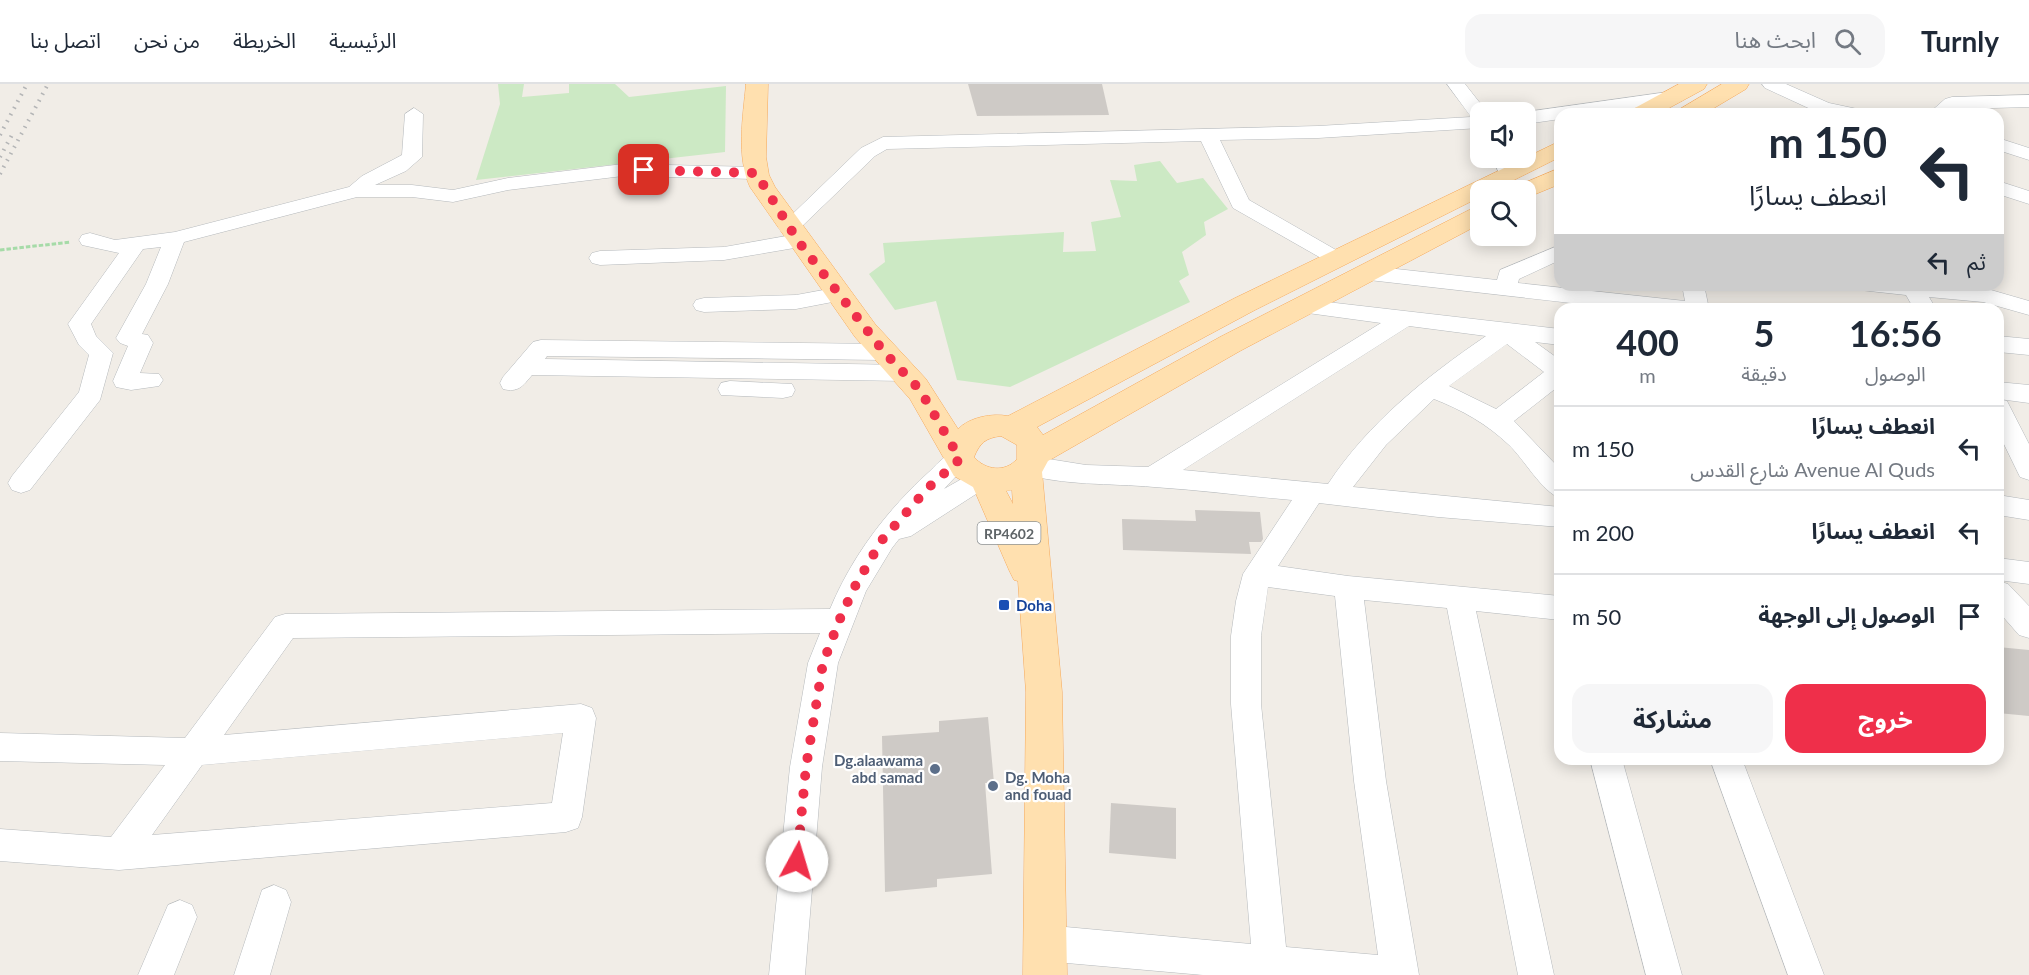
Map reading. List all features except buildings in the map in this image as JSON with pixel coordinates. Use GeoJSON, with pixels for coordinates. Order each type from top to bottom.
{"type":"FeatureCollection","features":[{"type":"Feature","properties":{"kind":"main road"},"geometry":{"type":"LineString","coordinates":[[756,173],[757,84]]}},
{"type":"Feature","properties":{"kind":"main road"},"geometry":{"type":"LineString","coordinates":[[1682,105],[1696,84]]}},
{"type":"Feature","properties":{"kind":"main road"},"geometry":{"type":"LineString","coordinates":[[1682,105],[1738,84]]}},
{"type":"Feature","properties":{"kind":"main road"},"geometry":{"type":"LineString","coordinates":[[1470,219],[1370,273],[1301,306],[1030,463],[1014,477],[971,468],[960,444],[969,433],[998,427],[1554,151]]}},
{"type":"Feature","properties":{"kind":"main road","name":"RP4602"},"geometry":{"type":"LineString","coordinates":[[756,173],[794,234],[884,352],[912,382],[971,468],[1034,587]]}},
{"type":"Feature","properties":{"kind":"main road"},"geometry":{"type":"LineString","coordinates":[[1512,174],[1554,175]]}},
{"type":"Feature","properties":{"kind":"main road","name":"RP4602"},"geometry":{"type":"LineString","coordinates":[[912,382],[998,427],[1024,433],[1032,443],[1030,463],[1034,587],[1044,692],[1044,959]]}},
{"type":"Feature","properties":{"kind":"street"},"geometry":{"type":"LineString","coordinates":[[1456,84],[1470,103]]}},
{"type":"Feature","properties":{"kind":"street"},"geometry":{"type":"LineString","coordinates":[[1771,84],[1813,108]]}},
{"type":"Feature","properties":{"kind":"street"},"geometry":{"type":"LineString","coordinates":[[1564,108],[1614,95],[1682,105]]}},
{"type":"Feature","properties":{"kind":"street"},"geometry":{"type":"LineString","coordinates":[[1945,108],[1952,103],[2029,100]]}},
{"type":"Feature","properties":{"kind":"street"},"geometry":{"type":"LineString","coordinates":[[1536,115],[1554,111]]}},
{"type":"Feature","properties":{"kind":"street"},"geometry":{"type":"LineString","coordinates":[[357,191],[359,186],[369,180],[402,167],[412,157],[414,114]]}},
{"type":"Feature","properties":{"kind":"street"},"geometry":{"type":"LineString","coordinates":[[600,258],[722,255],[758,251],[794,234],[868,152],[883,143],[1317,132],[1470,123]]}},
{"type":"Feature","properties":{"kind":"street"},"geometry":{"type":"LineString","coordinates":[[1208,135],[1240,204],[1335,259]]}},
{"type":"Feature","properties":{"kind":"street"},"geometry":{"type":"LineString","coordinates":[[2004,146],[2029,154]]}},
{"type":"Feature","properties":{"kind":"street"},"geometry":{"type":"LineString","coordinates":[[90,240],[114,247],[174,238],[357,191],[412,191],[453,196],[508,184],[624,170],[756,173]]}},
{"type":"Feature","properties":{"kind":"street"},"geometry":{"type":"LineString","coordinates":[[2004,189],[2029,198]]}},
{"type":"Feature","properties":{"kind":"street"},"geometry":{"type":"LineString","coordinates":[[151,380],[125,381],[141,343],[140,340],[128,338],[157,284],[174,238]]}},
{"type":"Feature","properties":{"kind":"street"},"geometry":{"type":"LineString","coordinates":[[21,483],[91,394],[101,354],[87,340],[79,324],[137,243]]}},
{"type":"Feature","properties":{"kind":"street"},"geometry":{"type":"LineString","coordinates":[[1507,288],[1508,275],[1554,255]]}},
{"type":"Feature","properties":{"kind":"street"},"geometry":{"type":"LineString","coordinates":[[1370,273],[1636,303]]}},
{"type":"Feature","properties":{"kind":"street"},"geometry":{"type":"LineString","coordinates":[[1949,291],[1984,295],[2029,308]]}},
{"type":"Feature","properties":{"kind":"street"},"geometry":{"type":"LineString","coordinates":[[704,304],[796,302],[840,294]]}},
{"type":"Feature","properties":{"kind":"street"},"geometry":{"type":"LineString","coordinates":[[1301,306],[1408,317],[1554,336]]}},
{"type":"Feature","properties":{"kind":"street"},"geometry":{"type":"LineString","coordinates":[[1152,477],[1408,317]]}},
{"type":"Feature","properties":{"kind":"street"},"geometry":{"type":"LineString","coordinates":[[1506,331],[1554,368]]}},
{"type":"Feature","properties":{"kind":"street"},"geometry":{"type":"LineString","coordinates":[[1270,969],[1246,704],[1246,636],[1257,574],[1324,493],[1346,477],[1377,436],[1467,359],[1506,331]]}},
{"type":"Feature","properties":{"kind":"street"},"geometry":{"type":"LineString","coordinates":[[2004,345],[2029,347]]}},
{"type":"Feature","properties":{"kind":"street"},"geometry":{"type":"LineString","coordinates":[[783,390],[512,383],[541,348],[884,352]]}},
{"type":"Feature","properties":{"kind":"street"},"geometry":{"type":"LineString","coordinates":[[525,367],[912,382]]}},
{"type":"Feature","properties":{"kind":"street"},"geometry":{"type":"LineString","coordinates":[[1498,420],[1554,378]]}},
{"type":"Feature","properties":{"kind":"street"},"geometry":{"type":"LineString","coordinates":[[1432,389],[1456,397],[1498,420],[1524,444],[1554,481]]}},
{"type":"Feature","properties":{"kind":"street"},"geometry":{"type":"LineString","coordinates":[[2004,391],[2029,394]]}},
{"type":"Feature","properties":{"kind":"street"},"geometry":{"type":"LineString","coordinates":[[2004,423],[2029,470]]}},
{"type":"Feature","properties":{"kind":"street"},"geometry":{"type":"LineString","coordinates":[[1030,463],[1086,475],[1152,477],[1324,493],[1437,507],[1554,517]]}},
{"type":"Feature","properties":{"kind":"street"},"geometry":{"type":"LineString","coordinates":[[788,975],[806,767],[823,663],[854,588],[882,540],[934,510],[971,468]]}},
{"type":"Feature","properties":{"kind":"street"},"geometry":{"type":"LineString","coordinates":[[2004,505],[2029,510]]}},
{"type":"Feature","properties":{"kind":"street"},"geometry":{"type":"LineString","coordinates":[[2004,570],[2029,573]]}},
{"type":"Feature","properties":{"kind":"street"},"geometry":{"type":"LineString","coordinates":[[1257,574],[1348,587],[1554,607]]}},
{"type":"Feature","properties":{"kind":"street"},"geometry":{"type":"LineString","coordinates":[[1044,959],[1400,975],[1370,781],[1348,587]]}},
{"type":"Feature","properties":{"kind":"street"},"geometry":{"type":"LineString","coordinates":[[1459,597],[1536,975]]}},
{"type":"Feature","properties":{"kind":"street"},"geometry":{"type":"LineString","coordinates":[[2004,599],[2029,626]]}},
{"type":"Feature","properties":{"kind":"street"},"geometry":{"type":"LineString","coordinates":[[119,854],[285,626],[839,621]]}},
{"type":"Feature","properties":{"kind":"street"},"geometry":{"type":"LineString","coordinates":[[0,747],[193,752],[580,718],[566,817],[119,854],[0,845]]}},
{"type":"Feature","properties":{"kind":"street"},"geometry":{"type":"LineString","coordinates":[[1608,765],[1664,975]]}},
{"type":"Feature","properties":{"kind":"street"},"geometry":{"type":"LineString","coordinates":[[1728,765],[1806,975]]}},
{"type":"Feature","properties":{"kind":"street"},"geometry":{"type":"LineString","coordinates":[[252,975],[274,902]]}},
{"type":"Feature","properties":{"kind":"street"},"geometry":{"type":"LineString","coordinates":[[156,975],[180,917]]}},
{"type":"Feature","properties":{"kind":"path"},"geometry":{"type":"LineString","coordinates":[[0,250],[90,240]]}},
{"type":"Feature","properties":{"kind":"green space"},"geometry":{"type":"Polygon","coordinates":[[[498,84],[524,84],[522,97],[569,93],[569,84],[615,84],[629,97],[726,86],[725,152],[476,180],[500,104],[498,84]]]}},
{"type":"Feature","properties":{"kind":"green space"},"geometry":{"type":"Polygon","coordinates":[[[1160,161],[1177,183],[1203,178],[1228,209],[1204,222],[1206,235],[1182,252],[1189,275],[1179,281],[1190,302],[1010,387],[957,380],[936,301],[895,310],[869,274],[885,262],[883,243],[1064,232],[1063,252],[1096,251],[1091,222],[1121,217],[1110,180],[1137,181],[1134,165],[1160,161]]]}},
{"type":"Feature","properties":{"kind":"railway"},"geometry":{"type":"LineString","coordinates":[[0,135],[27,84]]}},
{"type":"Feature","properties":{"kind":"railway"},"geometry":{"type":"LineString","coordinates":[[0,174],[48,84]]}},
{"type":"Feature","properties":{"kind":"railway"},"geometry":{"type":"LineString","coordinates":[[0,157],[13,133]]}},
{"type":"Feature","properties":{"kind":"place","name":"Doha"},"geometry":{"type":"Point","coordinates":[1004,605]}},
{"type":"Feature","properties":{"kind":"place","name":"Dg.alaawama abd samad"},"geometry":{"type":"Point","coordinates":[935,769]}},
{"type":"Feature","properties":{"kind":"place","name":"Dg. Moha and fouad"},"geometry":{"type":"Point","coordinates":[993,786]}},
{"type":"Feature","properties":{"kind":"route"},"geometry":{"type":"LineString","coordinates":[[644,170],[756,173],[798,241],[884,352],[920,390],[960,459],[927,489],[882,540],[854,588],[839,621],[823,663],[806,767],[797,861]]}}]}
